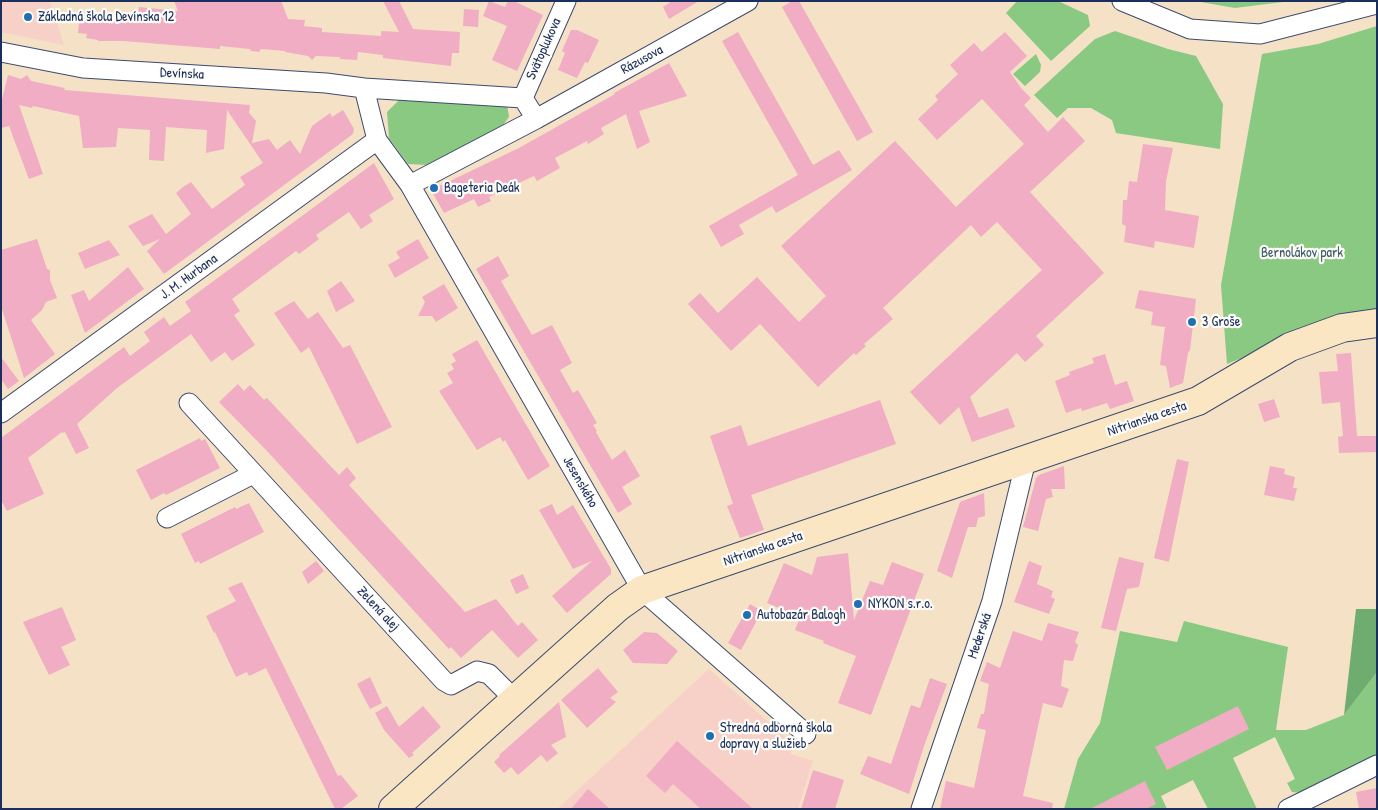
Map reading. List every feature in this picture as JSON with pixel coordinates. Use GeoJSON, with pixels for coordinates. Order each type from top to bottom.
{"type":"FeatureCollection","features":[{"type":"Feature","properties":{"kind":"main road","name":"Nitrianska cesta"},"geometry":{"type":"LineString","coordinates":[[393,809],[618,607],[642,590],[1198,402],[1290,347],[1342,328],[1377,323]]}},
{"type":"Feature","properties":{"kind":"street","name":"Svätoplukova"},"geometry":{"type":"LineString","coordinates":[[523,98],[566,1]]}},
{"type":"Feature","properties":{"kind":"street","name":"Rázusova"},"geometry":{"type":"LineString","coordinates":[[410,185],[536,119],[748,1]]}},
{"type":"Feature","properties":{"kind":"street"},"geometry":{"type":"LineString","coordinates":[[1122,1],[1190,30],[1260,34],[1377,4]]}},
{"type":"Feature","properties":{"kind":"street","name":"Devínska"},"geometry":{"type":"LineString","coordinates":[[1,52],[83,68],[326,83],[364,88],[523,98]]}},
{"type":"Feature","properties":{"kind":"street"},"geometry":{"type":"LineString","coordinates":[[364,88],[377,140]]}},
{"type":"Feature","properties":{"kind":"street"},"geometry":{"type":"LineString","coordinates":[[523,98],[536,119]]}},
{"type":"Feature","properties":{"kind":"street","name":"Jesenského"},"geometry":{"type":"LineString","coordinates":[[377,140],[410,185],[642,590],[806,734]]}},
{"type":"Feature","properties":{"kind":"street","name":"J. M. Hurbana"},"geometry":{"type":"LineString","coordinates":[[1,413],[377,140]]}},
{"type":"Feature","properties":{"kind":"street","name":"Zelená alej"},"geometry":{"type":"LineString","coordinates":[[189,403],[444,681],[451,685],[477,671],[489,674],[515,700]]}},
{"type":"Feature","properties":{"kind":"street","name":"Mederská"},"geometry":{"type":"LineString","coordinates":[[921,809],[992,601],[1026,460]]}},
{"type":"Feature","properties":{"kind":"street"},"geometry":{"type":"LineString","coordinates":[[167,518],[253,474]]}},
{"type":"Feature","properties":{"kind":"street"},"geometry":{"type":"LineString","coordinates":[[1288,809],[1377,765]]}},
{"type":"Feature","properties":{"kind":"shaded area","name":"Základná škola Devínska 12"},"geometry":{"type":"Polygon","coordinates":[[[1,1],[50,1],[64,45],[1,32],[1,1]]]}},
{"type":"Feature","properties":{"kind":"shaded area","name":"Stredná odborná škola dopravy a služieb"},"geometry":{"type":"Polygon","coordinates":[[[709,669],[791,742],[791,754],[813,761],[798,809],[557,809],[709,669]]]}},
{"type":"Feature","properties":{"kind":"green space"},"geometry":{"type":"Polygon","coordinates":[[[1017,1],[1058,1],[1088,15],[1090,26],[1051,61],[1006,13],[1017,1]]]}},
{"type":"Feature","properties":{"kind":"green space"},"geometry":{"type":"Polygon","coordinates":[[[1195,1],[1291,1],[1235,8],[1195,1]]]}},
{"type":"Feature","properties":{"kind":"green space","name":"Bernolákov park"},"geometry":{"type":"Polygon","coordinates":[[[1377,26],[1377,313],[1343,317],[1227,364],[1221,285],[1262,54],[1318,44],[1377,26]]]}},
{"type":"Feature","properties":{"kind":"green space"},"geometry":{"type":"Polygon","coordinates":[[[1115,31],[1168,49],[1196,56],[1223,104],[1220,149],[1116,133],[1112,120],[1091,108],[1068,108],[1057,118],[1034,95],[1095,39],[1115,31]]]}},
{"type":"Feature","properties":{"kind":"green space"},"geometry":{"type":"Polygon","coordinates":[[[1036,54],[1041,65],[1040,72],[1025,86],[1013,74],[1036,54]]]}},
{"type":"Feature","properties":{"kind":"green space"},"geometry":{"type":"Polygon","coordinates":[[[401,98],[507,104],[509,117],[500,129],[428,165],[408,164],[389,138],[387,112],[401,98]]]}},
{"type":"Feature","properties":{"kind":"green space"},"geometry":{"type":"Polygon","coordinates":[[[1356,609],[1377,609],[1377,672],[1344,715],[1356,609]]]}},
{"type":"Feature","properties":{"kind":"green space"},"geometry":{"type":"Polygon","coordinates":[[[1184,621],[1288,647],[1276,730],[1306,730],[1344,715],[1377,672],[1377,760],[1302,793],[1292,792],[1287,783],[1295,779],[1275,737],[1233,758],[1257,809],[1208,809],[1193,780],[1161,796],[1167,809],[1064,809],[1078,759],[1100,723],[1120,631],[1177,642],[1184,621]]]}},
{"type":"Feature","properties":{"kind":"building"},"geometry":{"type":"Polygon","coordinates":[[[174,1],[281,1],[288,19],[305,20],[304,26],[322,28],[322,32],[381,36],[381,31],[399,32],[383,1],[399,1],[413,29],[460,32],[459,53],[452,53],[451,66],[383,58],[383,55],[358,52],[357,60],[316,56],[312,60],[308,56],[285,51],[261,49],[259,52],[251,51],[250,49],[220,46],[220,49],[124,41],[98,41],[86,38],[87,34],[78,33],[80,14],[138,19],[139,7],[178,11],[174,1]]]}},
{"type":"Feature","properties":{"kind":"building"},"geometry":{"type":"Polygon","coordinates":[[[489,1],[505,7],[508,1],[514,1],[543,15],[517,71],[492,60],[507,26],[483,16],[489,1]]]}},
{"type":"Feature","properties":{"kind":"building"},"geometry":{"type":"Polygon","coordinates":[[[672,1],[699,1],[669,19],[663,7],[672,1]]]}},
{"type":"Feature","properties":{"kind":"building"},"geometry":{"type":"Polygon","coordinates":[[[792,1],[799,1],[873,132],[857,141],[782,7],[792,1]]]}},
{"type":"Feature","properties":{"kind":"building"},"geometry":{"type":"Polygon","coordinates":[[[464,9],[479,10],[478,27],[463,26],[464,9]]]}},
{"type":"Feature","properties":{"kind":"building"},"geometry":{"type":"Polygon","coordinates":[[[571,30],[577,30],[599,40],[588,63],[585,62],[577,78],[558,70],[565,53],[562,51],[571,30]]]}},
{"type":"Feature","properties":{"kind":"building"},"geometry":{"type":"Polygon","coordinates":[[[738,32],[813,165],[839,150],[852,170],[776,213],[772,206],[739,225],[744,234],[721,247],[709,226],[798,175],[722,41],[738,32]]]}},
{"type":"Feature","properties":{"kind":"building"},"geometry":{"type":"Polygon","coordinates":[[[1005,32],[1027,56],[1010,72],[1031,98],[1024,105],[1048,132],[1063,117],[1085,141],[1030,192],[1104,273],[1036,336],[1044,345],[1025,362],[1017,353],[970,397],[979,418],[1008,408],[1015,427],[972,442],[959,407],[940,425],[910,392],[1042,270],[997,222],[981,237],[971,225],[883,308],[893,319],[864,344],[866,346],[856,355],[854,353],[818,387],[760,324],[731,351],[688,304],[700,293],[718,313],[757,277],[799,322],[826,296],[781,246],[895,141],[956,207],[1024,144],[982,99],[937,140],[918,119],[938,100],[935,96],[958,74],[950,65],[974,43],[982,52],[1005,32]]]}},
{"type":"Feature","properties":{"kind":"building"},"geometry":{"type":"Polygon","coordinates":[[[669,63],[687,96],[639,111],[650,142],[637,149],[626,114],[601,128],[604,134],[588,144],[587,141],[555,158],[560,168],[537,181],[534,176],[489,197],[491,201],[478,207],[474,199],[444,213],[431,190],[519,148],[669,63]]]}},
{"type":"Feature","properties":{"kind":"building"},"geometry":{"type":"Polygon","coordinates":[[[8,75],[21,79],[27,75],[31,81],[65,88],[64,90],[250,105],[249,113],[256,121],[252,143],[269,139],[277,150],[290,140],[300,154],[312,126],[330,113],[332,117],[343,110],[354,129],[353,134],[164,274],[147,251],[160,239],[143,246],[128,226],[152,214],[166,234],[191,214],[176,193],[183,187],[191,182],[212,209],[245,185],[240,177],[263,163],[227,110],[224,149],[206,153],[207,130],[166,127],[164,161],[149,160],[150,130],[118,128],[116,147],[83,148],[79,116],[33,106],[32,108],[19,105],[43,174],[29,179],[9,126],[1,128],[1,104],[8,75]]]}},
{"type":"Feature","properties":{"kind":"building"},"geometry":{"type":"Polygon","coordinates":[[[1143,144],[1173,148],[1166,181],[1165,210],[1199,216],[1194,248],[1155,241],[1154,248],[1124,242],[1126,226],[1122,224],[1123,200],[1127,200],[1129,181],[1137,182],[1143,144]]]}},
{"type":"Feature","properties":{"kind":"building"},"geometry":{"type":"Polygon","coordinates":[[[374,163],[394,199],[369,215],[373,221],[361,229],[349,212],[316,235],[319,239],[299,254],[296,251],[232,299],[240,311],[234,315],[255,345],[232,361],[225,352],[211,362],[191,334],[117,388],[77,424],[89,448],[76,454],[65,432],[62,432],[28,458],[44,494],[7,511],[1,500],[1,438],[124,347],[130,356],[150,341],[144,332],[164,317],[170,326],[191,311],[185,302],[374,163]]]}},
{"type":"Feature","properties":{"kind":"building"},"geometry":{"type":"Polygon","coordinates":[[[37,239],[47,269],[50,270],[50,280],[57,298],[46,302],[42,310],[31,320],[55,354],[24,378],[1,306],[1,250],[37,239]]]}},
{"type":"Feature","properties":{"kind":"building"},"geometry":{"type":"Polygon","coordinates":[[[418,239],[429,258],[395,278],[388,265],[400,258],[396,252],[418,239]]]}},
{"type":"Feature","properties":{"kind":"building"},"geometry":{"type":"Polygon","coordinates":[[[109,240],[120,255],[85,269],[78,253],[109,240]]]}},
{"type":"Feature","properties":{"kind":"building"},"geometry":{"type":"Polygon","coordinates":[[[498,256],[509,276],[501,281],[532,335],[552,325],[572,363],[560,370],[573,393],[578,390],[597,423],[593,425],[612,460],[625,450],[640,476],[622,487],[632,504],[618,513],[476,269],[498,256]]]}},
{"type":"Feature","properties":{"kind":"building"},"geometry":{"type":"Polygon","coordinates":[[[128,267],[144,289],[85,333],[71,295],[84,290],[89,301],[128,267]]]}},
{"type":"Feature","properties":{"kind":"building"},"geometry":{"type":"Polygon","coordinates":[[[341,281],[355,301],[336,312],[327,291],[341,281]]]}},
{"type":"Feature","properties":{"kind":"building"},"geometry":{"type":"Polygon","coordinates":[[[444,284],[458,308],[436,322],[432,316],[418,316],[425,302],[422,297],[444,284]]]}},
{"type":"Feature","properties":{"kind":"building"},"geometry":{"type":"Polygon","coordinates":[[[1139,290],[1196,299],[1190,350],[1183,383],[1170,388],[1166,366],[1160,365],[1165,327],[1151,325],[1153,312],[1135,308],[1139,290]]]}},
{"type":"Feature","properties":{"kind":"building"},"geometry":{"type":"Polygon","coordinates":[[[294,301],[308,319],[318,312],[343,348],[350,345],[392,427],[357,444],[309,347],[301,353],[274,313],[294,301]]]}},
{"type":"Feature","properties":{"kind":"building"},"geometry":{"type":"Polygon","coordinates":[[[477,340],[550,466],[528,480],[505,440],[503,442],[500,437],[477,450],[439,391],[453,383],[447,373],[454,369],[451,364],[456,361],[452,354],[477,340]]]}},
{"type":"Feature","properties":{"kind":"building"},"geometry":{"type":"Polygon","coordinates":[[[1351,353],[1357,436],[1377,436],[1377,452],[1339,453],[1338,437],[1343,436],[1340,402],[1322,404],[1319,372],[1338,371],[1336,354],[1351,353]]]}},
{"type":"Feature","properties":{"kind":"building"},"geometry":{"type":"Polygon","coordinates":[[[1105,354],[1115,385],[1127,381],[1134,401],[1110,409],[1107,403],[1082,411],[1081,408],[1066,413],[1055,381],[1070,375],[1069,372],[1094,363],[1092,358],[1105,354]]]}},
{"type":"Feature","properties":{"kind":"building"},"geometry":{"type":"Polygon","coordinates":[[[1,357],[19,381],[8,389],[1,379],[1,357]]]}},
{"type":"Feature","properties":{"kind":"building"},"geometry":{"type":"Polygon","coordinates":[[[238,384],[244,391],[250,385],[264,400],[267,398],[339,475],[347,467],[356,478],[349,485],[465,612],[496,599],[518,626],[522,622],[538,640],[518,658],[492,630],[461,658],[451,647],[449,649],[267,451],[219,402],[238,384]]]}},
{"type":"Feature","properties":{"kind":"building"},"geometry":{"type":"Polygon","coordinates":[[[1274,399],[1280,417],[1264,422],[1258,404],[1274,399]]]}},
{"type":"Feature","properties":{"kind":"building"},"geometry":{"type":"Polygon","coordinates":[[[880,400],[896,444],[751,495],[764,530],[740,538],[727,506],[733,504],[710,436],[741,425],[748,446],[880,400]]]}},
{"type":"Feature","properties":{"kind":"building"},"geometry":{"type":"Polygon","coordinates":[[[200,438],[201,441],[205,439],[220,468],[166,495],[164,493],[151,500],[136,470],[200,438]]]}},
{"type":"Feature","properties":{"kind":"building"},"geometry":{"type":"Polygon","coordinates":[[[1177,459],[1189,462],[1169,562],[1154,558],[1177,459]]]}},
{"type":"Feature","properties":{"kind":"building"},"geometry":{"type":"Polygon","coordinates":[[[1064,466],[1065,489],[1051,489],[1053,497],[1046,499],[1038,531],[1023,527],[1036,478],[1039,475],[1064,466]]]}},
{"type":"Feature","properties":{"kind":"building"},"geometry":{"type":"Polygon","coordinates":[[[1270,466],[1285,469],[1284,474],[1295,477],[1293,488],[1297,488],[1294,501],[1264,495],[1270,466]]]}},
{"type":"Feature","properties":{"kind":"building"},"geometry":{"type":"Polygon","coordinates":[[[984,493],[985,516],[978,518],[976,527],[968,527],[952,578],[937,571],[960,502],[984,493]]]}},
{"type":"Feature","properties":{"kind":"building"},"geometry":{"type":"Polygon","coordinates":[[[249,503],[264,532],[200,564],[199,561],[195,563],[181,534],[235,507],[236,509],[249,503]]]}},
{"type":"Feature","properties":{"kind":"building"},"geometry":{"type":"Polygon","coordinates":[[[552,504],[557,515],[573,505],[611,569],[611,574],[567,613],[552,596],[592,561],[573,569],[539,510],[552,504]]]}},
{"type":"Feature","properties":{"kind":"building"},"geometry":{"type":"Polygon","coordinates":[[[848,553],[854,620],[870,581],[883,585],[892,562],[924,574],[871,715],[838,703],[856,656],[795,630],[800,617],[767,603],[784,563],[812,575],[817,557],[848,553]]]}},
{"type":"Feature","properties":{"kind":"building"},"geometry":{"type":"Polygon","coordinates":[[[1119,557],[1144,563],[1139,587],[1127,589],[1116,631],[1101,628],[1119,557]]]}},
{"type":"Feature","properties":{"kind":"building"},"geometry":{"type":"Polygon","coordinates":[[[316,561],[324,571],[308,584],[302,572],[316,561]]]}},
{"type":"Feature","properties":{"kind":"building"},"geometry":{"type":"Polygon","coordinates":[[[1029,561],[1042,566],[1037,584],[1053,591],[1051,597],[1055,599],[1049,614],[1014,602],[1029,561]]]}},
{"type":"Feature","properties":{"kind":"building"},"geometry":{"type":"Polygon","coordinates":[[[523,574],[529,588],[516,594],[510,580],[523,574]]]}},
{"type":"Feature","properties":{"kind":"building"},"geometry":{"type":"Polygon","coordinates":[[[242,582],[338,776],[341,775],[358,796],[341,809],[335,809],[266,668],[249,676],[247,672],[236,677],[206,616],[236,601],[228,588],[242,582]]]}},
{"type":"Feature","properties":{"kind":"building"},"geometry":{"type":"Polygon","coordinates":[[[750,604],[762,611],[741,650],[728,643],[750,604]]]}},
{"type":"Feature","properties":{"kind":"building"},"geometry":{"type":"Polygon","coordinates":[[[62,607],[76,640],[61,647],[70,665],[49,675],[23,622],[62,607]]]}},
{"type":"Feature","properties":{"kind":"building"},"geometry":{"type":"Polygon","coordinates":[[[1048,623],[1079,632],[1075,642],[1078,645],[1073,661],[1064,660],[1061,686],[1069,689],[1062,708],[1043,703],[1023,796],[1053,803],[1052,809],[940,809],[946,781],[974,788],[986,730],[977,728],[981,714],[984,714],[989,684],[980,681],[987,662],[1000,668],[1013,631],[1042,641],[1048,623]]]}},
{"type":"Feature","properties":{"kind":"building"},"geometry":{"type":"Polygon","coordinates":[[[644,632],[657,633],[678,651],[667,664],[633,663],[623,650],[644,632]]]}},
{"type":"Feature","properties":{"kind":"building"},"geometry":{"type":"Polygon","coordinates":[[[598,668],[618,692],[610,698],[616,702],[587,728],[561,700],[598,668]]]}},
{"type":"Feature","properties":{"kind":"building"},"geometry":{"type":"Polygon","coordinates":[[[370,677],[382,703],[370,709],[357,684],[370,677]]]}},
{"type":"Feature","properties":{"kind":"building"},"geometry":{"type":"Polygon","coordinates":[[[930,678],[947,684],[909,794],[860,774],[868,756],[891,764],[911,705],[920,708],[930,678]]]}},
{"type":"Feature","properties":{"kind":"building"},"geometry":{"type":"Polygon","coordinates":[[[559,702],[566,737],[551,745],[558,753],[547,762],[541,755],[518,775],[511,767],[504,773],[494,762],[499,755],[559,702]]]}},
{"type":"Feature","properties":{"kind":"building"},"geometry":{"type":"Polygon","coordinates":[[[387,706],[399,727],[423,706],[441,727],[412,753],[414,755],[409,758],[384,730],[375,713],[387,706]]]}},
{"type":"Feature","properties":{"kind":"building"},"geometry":{"type":"Polygon","coordinates":[[[1238,706],[1249,729],[1167,770],[1155,747],[1238,706]]]}},
{"type":"Feature","properties":{"kind":"building"},"geometry":{"type":"Polygon","coordinates":[[[677,741],[753,809],[701,809],[673,784],[665,793],[646,776],[677,741]]]}},
{"type":"Feature","properties":{"kind":"building"},"geometry":{"type":"Polygon","coordinates":[[[813,770],[844,780],[835,809],[801,809],[813,770]]]}},
{"type":"Feature","properties":{"kind":"building"},"geometry":{"type":"Polygon","coordinates":[[[1145,781],[1156,804],[1146,809],[1090,809],[1145,781]]]}},
{"type":"Feature","properties":{"kind":"building"},"geometry":{"type":"Polygon","coordinates":[[[1377,788],[1377,809],[1359,809],[1356,792],[1377,788]]]}},
{"type":"Feature","properties":{"kind":"building"},"geometry":{"type":"Polygon","coordinates":[[[588,789],[610,809],[571,809],[588,789]]]}},
{"type":"Feature","properties":{"kind":"place","name":"Základná škola Devínska 12"},"geometry":{"type":"Point","coordinates":[28,17]}},
{"type":"Feature","properties":{"kind":"place","name":"Bageteria Deák"},"geometry":{"type":"Point","coordinates":[434,188]}},
{"type":"Feature","properties":{"kind":"place","name":"3 Groše"},"geometry":{"type":"Point","coordinates":[1192,322]}},
{"type":"Feature","properties":{"kind":"place","name":"NYKON s.r.o."},"geometry":{"type":"Point","coordinates":[858,604]}},
{"type":"Feature","properties":{"kind":"place","name":"Autobazár Balogh"},"geometry":{"type":"Point","coordinates":[747,615]}},
{"type":"Feature","properties":{"kind":"place","name":"Stredná odborná škola dopravy a služieb"},"geometry":{"type":"Point","coordinates":[710,736]}}]}
